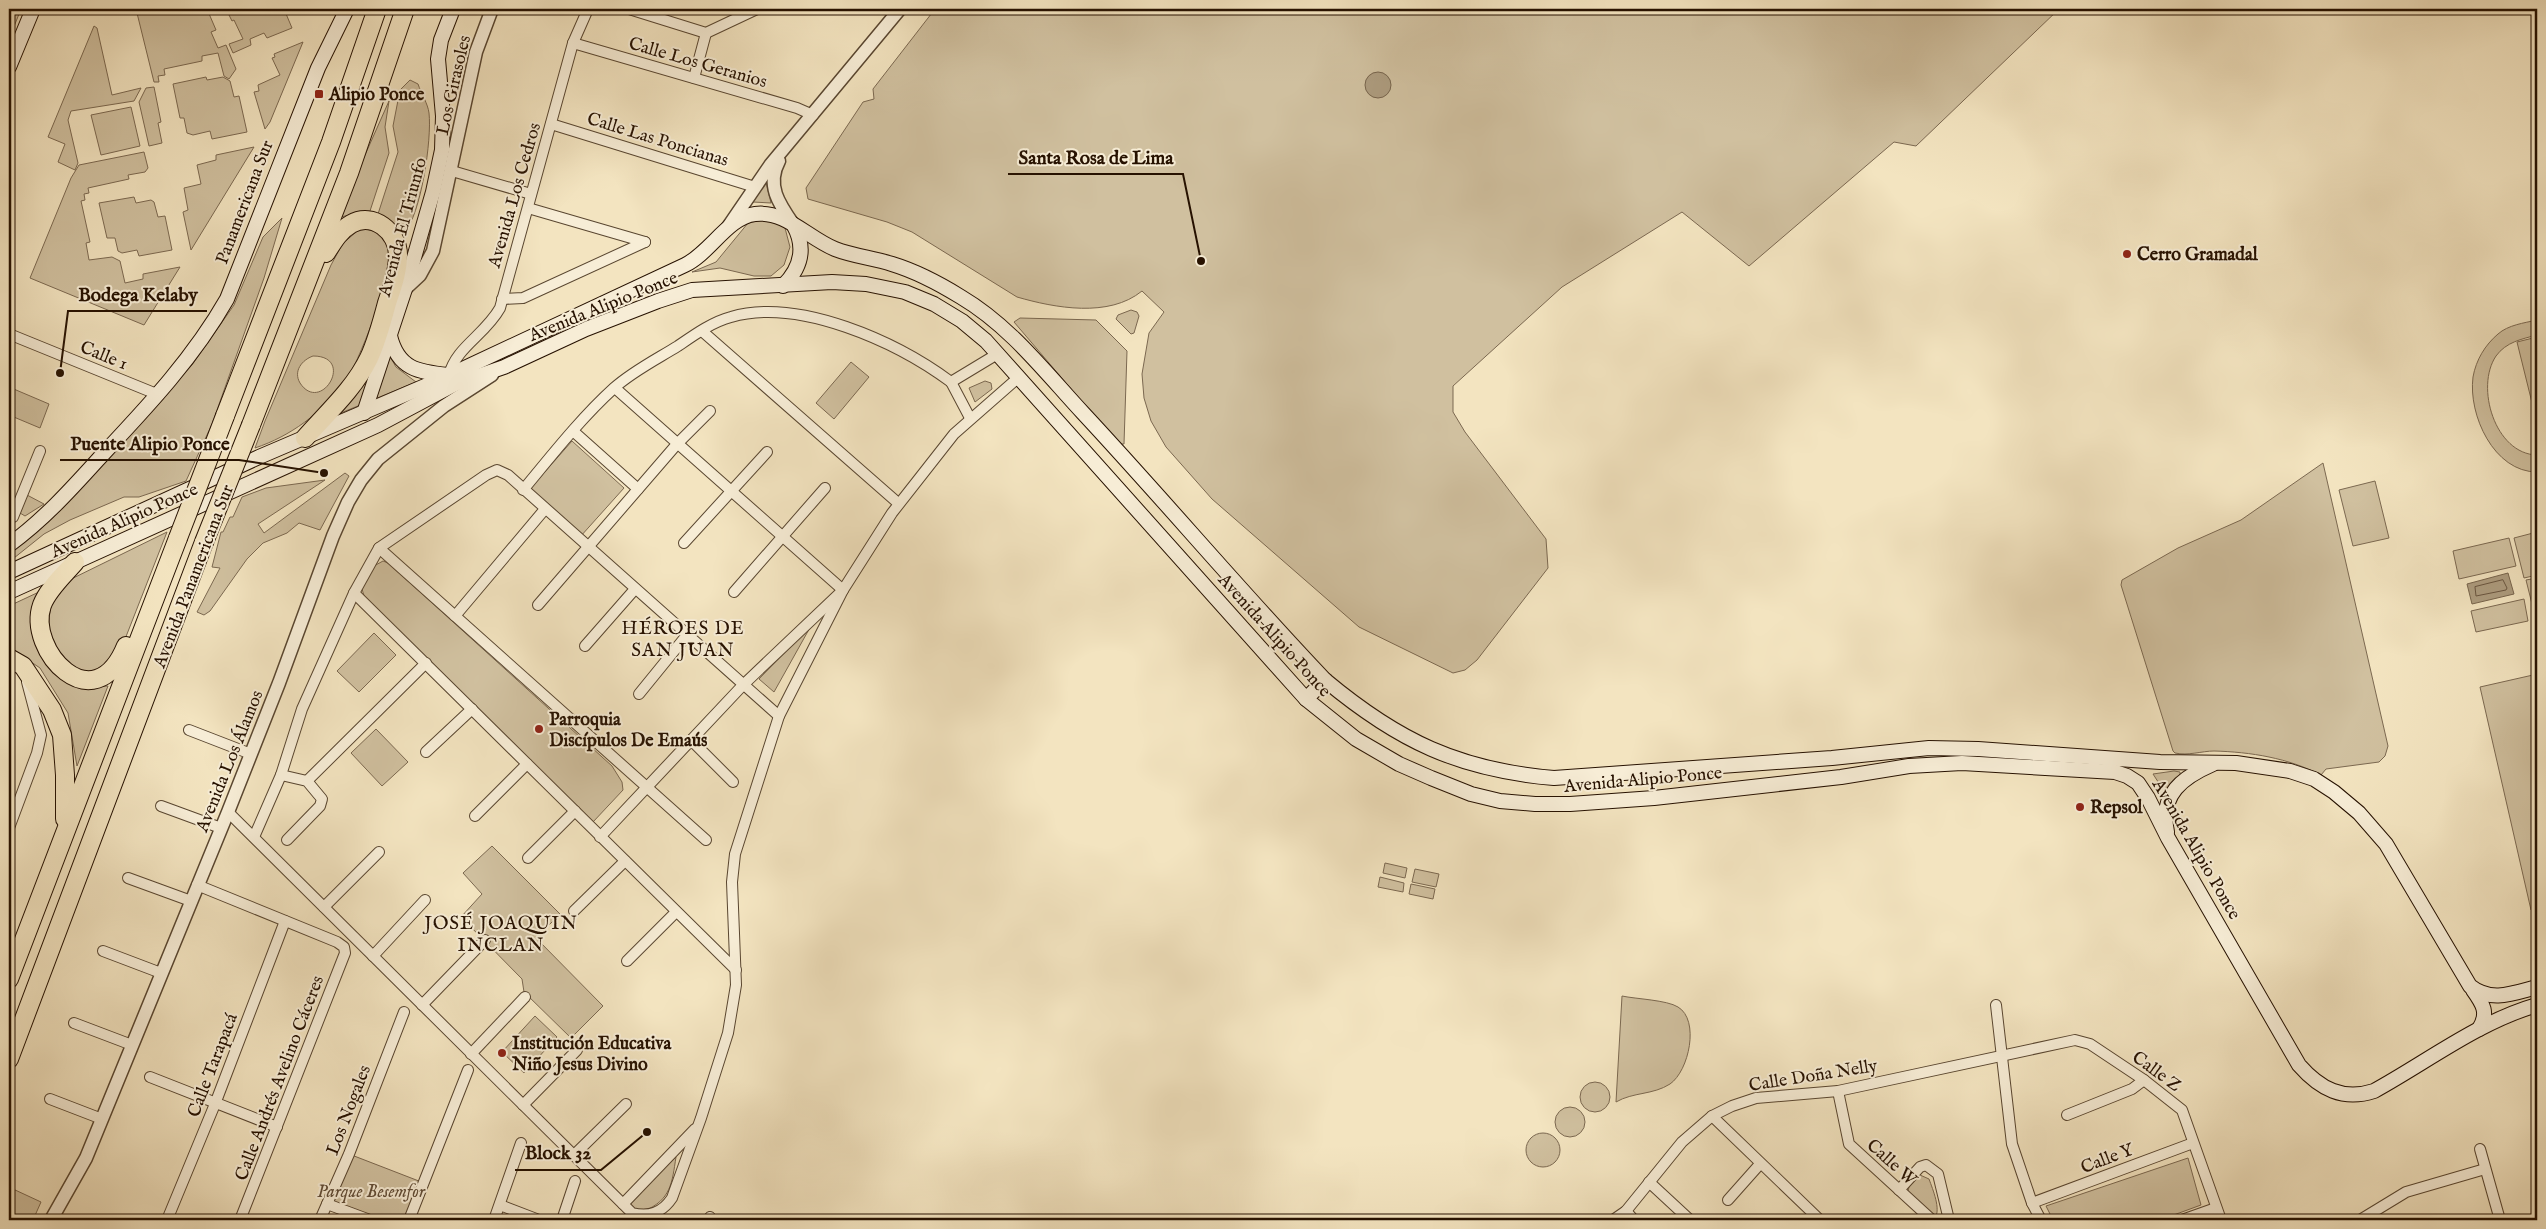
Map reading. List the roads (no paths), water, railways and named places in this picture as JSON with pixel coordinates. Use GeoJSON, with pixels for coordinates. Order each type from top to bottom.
{"type":"FeatureCollection","features":[{"type":"Feature","properties":{"kind":"highway","name":"Avenida Panamericana Sur"},"geometry":{"type":"LineString","coordinates":[[9,979],[330,142],[377,9]]}},
{"type":"Feature","properties":{"kind":"highway","name":"Avenida Panamericana Sur"},"geometry":{"type":"LineString","coordinates":[[9,1059],[204,542],[349,174],[405,9]]}},
{"type":"Feature","properties":{"kind":"highway"},"geometry":{"type":"LineString","coordinates":[[301,299],[332,243],[352,223],[366,220],[379,224],[390,232],[397,242],[397,271],[369,358],[343,396],[305,438]]}},
{"type":"Feature","properties":{"kind":"highway"},"geometry":{"type":"LineString","coordinates":[[75,562],[48,595],[39,620],[45,646],[66,672],[78,680],[93,681],[107,676],[117,666],[137,619],[152,608]]}},
{"type":"Feature","properties":{"kind":"highway"},"geometry":{"type":"LineString","coordinates":[[16,662],[52,710],[62,735],[65,775],[65,830]]}},
{"type":"Feature","properties":{"kind":"main road"},"geometry":{"type":"LineString","coordinates":[[9,67],[33,9]]}},
{"type":"Feature","properties":{"kind":"main road","name":"Panamericana Sur"},"geometry":{"type":"LineString","coordinates":[[9,545],[50,512],[159,395],[209,331],[227,300],[318,68],[347,9]]}},
{"type":"Feature","properties":{"kind":"main road","name":"Avenida El Triunfo"},"geometry":{"type":"LineString","coordinates":[[364,413],[405,289],[433,192],[442,150],[442,116],[438,60],[441,40],[453,9]]}},
{"type":"Feature","properties":{"kind":"main road","name":"Avenida Alipio Ponce"},"geometry":{"type":"LineString","coordinates":[[9,572],[448,375],[689,263],[705,252],[733,223],[752,214],[777,215],[819,242],[837,250],[895,265],[926,278],[961,296],[1001,326],[1129,463],[1325,680],[1362,711],[1395,732],[1436,752],[1480,768],[1520,775],[1554,778],[1832,758],[1929,748],[1978,749],[2160,762],[2219,762],[2290,771],[2314,779],[2334,792],[2360,814],[2386,844],[2483,1005],[2485,1014],[2479,1029]]}},
{"type":"Feature","properties":{"kind":"main road"},"geometry":{"type":"LineString","coordinates":[[783,286],[798,268],[801,257],[801,245],[793,224]]}},
{"type":"Feature","properties":{"kind":"main road","name":"Avenida Alipio Ponce"},"geometry":{"type":"LineString","coordinates":[[9,592],[378,425],[455,384],[504,367],[586,330],[692,290],[832,282],[866,284],[905,292],[934,304],[962,321],[999,353],[1306,699],[1356,739],[1399,764],[1470,794],[1500,801],[1534,804],[1570,804],[1725,791],[1841,777],[1909,766],[1962,763],[2115,772],[2127,776],[2138,783],[2148,798],[2168,838],[2300,1065],[2312,1079],[2324,1088],[2348,1095],[2362,1095],[2374,1091],[2479,1029],[2506,1016],[2537,1005]]}},
{"type":"Feature","properties":{"kind":"main road"},"geometry":{"type":"LineString","coordinates":[[390,336],[397,356],[411,368],[421,372],[448,375]]}},
{"type":"Feature","properties":{"kind":"main road"},"geometry":{"type":"LineString","coordinates":[[1306,699],[1325,680]]}},
{"type":"Feature","properties":{"kind":"main road"},"geometry":{"type":"LineString","coordinates":[[2168,838],[2165,822],[2172,795],[2190,774],[2219,762]]}},
{"type":"Feature","properties":{"kind":"main road"},"geometry":{"type":"LineString","coordinates":[[2470,986],[2480,994],[2490,996],[2506,995],[2537,987]]}},
{"type":"Feature","properties":{"kind":"street","name":"Los Girasoles"},"geometry":{"type":"LineString","coordinates":[[452,171],[476,52],[492,9]]}},
{"type":"Feature","properties":{"kind":"street","name":"Avenida Los Cedros"},"geometry":{"type":"LineString","coordinates":[[448,375],[452,362],[489,326],[502,299],[573,43],[588,9]]}},
{"type":"Feature","properties":{"kind":"street"},"geometry":{"type":"LineString","coordinates":[[629,9],[706,33],[757,9]]}},
{"type":"Feature","properties":{"kind":"street"},"geometry":{"type":"LineString","coordinates":[[724,233],[755,187],[900,9]]}},
{"type":"Feature","properties":{"kind":"street"},"geometry":{"type":"LineString","coordinates":[[694,78],[706,33]]}},
{"type":"Feature","properties":{"kind":"street","name":"Calle Los Geranios"},"geometry":{"type":"LineString","coordinates":[[573,43],[797,108],[813,115]]}},
{"type":"Feature","properties":{"kind":"street","name":"Calle Las Poncianas"},"geometry":{"type":"LineString","coordinates":[[551,124],[755,187]]}},
{"type":"Feature","properties":{"kind":"street"},"geometry":{"type":"LineString","coordinates":[[790,144],[775,169],[773,179],[779,203],[793,224]]}},
{"type":"Feature","properties":{"kind":"street"},"geometry":{"type":"LineString","coordinates":[[405,289],[420,275],[433,251],[452,171],[532,194]]}},
{"type":"Feature","properties":{"kind":"street"},"geometry":{"type":"LineString","coordinates":[[502,299],[523,298],[644,242],[528,208]]}},
{"type":"Feature","properties":{"kind":"street"},"geometry":{"type":"LineString","coordinates":[[523,490],[614,388],[702,331],[729,317],[741,314],[770,313],[830,322],[857,331],[928,365],[951,382],[970,418]]}},
{"type":"Feature","properties":{"kind":"street"},"geometry":{"type":"LineString","coordinates":[[702,331],[898,504]]}},
{"type":"Feature","properties":{"kind":"street","name":"Calle 1"},"geometry":{"type":"LineString","coordinates":[[9,334],[159,395]]}},
{"type":"Feature","properties":{"kind":"street"},"geometry":{"type":"LineString","coordinates":[[951,382],[999,353]]}},
{"type":"Feature","properties":{"kind":"street","name":"Avenida Los Álamos"},"geometry":{"type":"LineString","coordinates":[[51,1220],[86,1158],[228,812],[333,536],[361,480],[378,459],[444,406],[504,367]]}},
{"type":"Feature","properties":{"kind":"street"},"geometry":{"type":"LineString","coordinates":[[228,812],[632,1213],[645,1216],[666,1206],[672,1198],[698,1126],[728,1033],[736,986],[732,882],[735,854],[780,716],[843,590],[898,504],[970,418],[1019,377]]}},
{"type":"Feature","properties":{"kind":"street"},"geometry":{"type":"LineString","coordinates":[[614,388],[843,590]]}},
{"type":"Feature","properties":{"kind":"street"},"geometry":{"type":"LineString","coordinates":[[538,604],[677,444],[710,411]]}},
{"type":"Feature","properties":{"kind":"street"},"geometry":{"type":"LineString","coordinates":[[574,431],[638,489]]}},
{"type":"Feature","properties":{"kind":"street"},"geometry":{"type":"LineString","coordinates":[[31,528],[11,516],[40,451]]}},
{"type":"Feature","properties":{"kind":"street"},"geometry":{"type":"LineString","coordinates":[[684,543],[767,452]]}},
{"type":"Feature","properties":{"kind":"street"},"geometry":{"type":"LineString","coordinates":[[254,837],[280,775],[302,709],[354,593],[379,548],[486,475],[497,470],[508,476],[780,716]]}},
{"type":"Feature","properties":{"kind":"street"},"geometry":{"type":"LineString","coordinates":[[734,592],[825,488]]}},
{"type":"Feature","properties":{"kind":"street"},"geometry":{"type":"LineString","coordinates":[[455,616],[545,509]]}},
{"type":"Feature","properties":{"kind":"street"},"geometry":{"type":"LineString","coordinates":[[379,548],[706,840]]}},
{"type":"Feature","properties":{"kind":"street"},"geometry":{"type":"LineString","coordinates":[[585,646],[636,589]]}},
{"type":"Feature","properties":{"kind":"street"},"geometry":{"type":"LineString","coordinates":[[600,837],[744,684],[843,590]]}},
{"type":"Feature","properties":{"kind":"street"},"geometry":{"type":"LineString","coordinates":[[354,593],[736,970]]}},
{"type":"Feature","properties":{"kind":"street"},"geometry":{"type":"LineString","coordinates":[[638,694],[687,635]]}},
{"type":"Feature","properties":{"kind":"street"},"geometry":{"type":"LineString","coordinates":[[9,828],[37,752],[41,735],[16,662]]}},
{"type":"Feature","properties":{"kind":"street"},"geometry":{"type":"LineString","coordinates":[[307,781],[426,663]]}},
{"type":"Feature","properties":{"kind":"street"},"geometry":{"type":"LineString","coordinates":[[426,752],[472,709]]}},
{"type":"Feature","properties":{"kind":"street"},"geometry":{"type":"LineString","coordinates":[[190,730],[251,754]]}},
{"type":"Feature","properties":{"kind":"street"},"geometry":{"type":"LineString","coordinates":[[691,740],[733,782]]}},
{"type":"Feature","properties":{"kind":"street"},"geometry":{"type":"LineString","coordinates":[[476,816],[528,764]]}},
{"type":"Feature","properties":{"kind":"street"},"geometry":{"type":"LineString","coordinates":[[280,775],[307,781],[321,795],[322,802],[287,840]]}},
{"type":"Feature","properties":{"kind":"street"},"geometry":{"type":"LineString","coordinates":[[161,806],[221,828]]}},
{"type":"Feature","properties":{"kind":"street"},"geometry":{"type":"LineString","coordinates":[[528,858],[574,811]]}},
{"type":"Feature","properties":{"kind":"street"},"geometry":{"type":"LineString","coordinates":[[324,907],[379,852]]}},
{"type":"Feature","properties":{"kind":"street"},"geometry":{"type":"LineString","coordinates":[[574,911],[624,861]]}},
{"type":"Feature","properties":{"kind":"street"},"geometry":{"type":"LineString","coordinates":[[128,878],[191,901]]}},
{"type":"Feature","properties":{"kind":"street"},"geometry":{"type":"LineString","coordinates":[[197,885],[285,921]]}},
{"type":"Feature","properties":{"kind":"street"},"geometry":{"type":"LineString","coordinates":[[373,956],[425,900]]}},
{"type":"Feature","properties":{"kind":"street"},"geometry":{"type":"LineString","coordinates":[[627,961],[676,912]]}},
{"type":"Feature","properties":{"kind":"street","name":"Calle Andrés Avelino Cáceres"},"geometry":{"type":"LineString","coordinates":[[240,1220],[345,953],[344,947],[285,921]]}},
{"type":"Feature","properties":{"kind":"street","name":"Calle Tarapacá"},"geometry":{"type":"LineString","coordinates":[[167,1220],[215,1104],[285,921]]}},
{"type":"Feature","properties":{"kind":"street"},"geometry":{"type":"LineString","coordinates":[[422,1005],[485,940]]}},
{"type":"Feature","properties":{"kind":"street"},"geometry":{"type":"LineString","coordinates":[[103,951],[161,973]]}},
{"type":"Feature","properties":{"kind":"street"},"geometry":{"type":"LineString","coordinates":[[471,1054],[525,997]]}},
{"type":"Feature","properties":{"kind":"street"},"geometry":{"type":"LineString","coordinates":[[1996,1005],[2012,1144],[2032,1203],[2041,1220]]}},
{"type":"Feature","properties":{"kind":"street","name":"Los Nogales"},"geometry":{"type":"LineString","coordinates":[[320,1220],[404,1012]]}},
{"type":"Feature","properties":{"kind":"street"},"geometry":{"type":"LineString","coordinates":[[74,1023],[132,1045]]}},
{"type":"Feature","properties":{"kind":"street","name":"Calle Z"},"geometry":{"type":"LineString","coordinates":[[2003,1053],[2082,1040],[2144,1080],[2182,1110],[2221,1220]]}},
{"type":"Feature","properties":{"kind":"street"},"geometry":{"type":"LineString","coordinates":[[523,1105],[577,1050]]}},
{"type":"Feature","properties":{"kind":"street","name":"Calle Doña Nelly"},"geometry":{"type":"LineString","coordinates":[[1613,1220],[1626,1210],[1682,1142],[1712,1116],[1756,1098],[1838,1091],[2003,1053]]}},
{"type":"Feature","properties":{"kind":"street"},"geometry":{"type":"LineString","coordinates":[[410,1220],[468,1070]]}},
{"type":"Feature","properties":{"kind":"street"},"geometry":{"type":"LineString","coordinates":[[150,1077],[277,1127]]}},
{"type":"Feature","properties":{"kind":"street"},"geometry":{"type":"LineString","coordinates":[[2067,1115],[2132,1089],[2144,1080]]}},
{"type":"Feature","properties":{"kind":"street","name":"Calle W"},"geometry":{"type":"LineString","coordinates":[[1838,1091],[1849,1144],[1932,1220]]}},
{"type":"Feature","properties":{"kind":"street"},"geometry":{"type":"LineString","coordinates":[[50,1099],[102,1118]]}},
{"type":"Feature","properties":{"kind":"street"},"geometry":{"type":"LineString","coordinates":[[574,1155],[626,1104]]}},
{"type":"Feature","properties":{"kind":"street"},"geometry":{"type":"LineString","coordinates":[[1712,1116],[1816,1219]]}},
{"type":"Feature","properties":{"kind":"street"},"geometry":{"type":"LineString","coordinates":[[623,1204],[698,1126]]}},
{"type":"Feature","properties":{"kind":"street"},"geometry":{"type":"LineString","coordinates":[[494,1220],[521,1143]]}},
{"type":"Feature","properties":{"kind":"street","name":"Calle Y"},"geometry":{"type":"LineString","coordinates":[[2032,1203],[2193,1143]]}},
{"type":"Feature","properties":{"kind":"street"},"geometry":{"type":"LineString","coordinates":[[2480,1149],[2500,1220]]}},
{"type":"Feature","properties":{"kind":"street"},"geometry":{"type":"LineString","coordinates":[[1728,1200],[1760,1164]]}},
{"type":"Feature","properties":{"kind":"street"},"geometry":{"type":"LineString","coordinates":[[1899,1190],[1920,1167],[1926,1165],[1933,1169],[1938,1174],[1949,1220]]}},
{"type":"Feature","properties":{"kind":"street"},"geometry":{"type":"LineString","coordinates":[[2360,1220],[2406,1192],[2485,1170]]}},
{"type":"Feature","properties":{"kind":"street"},"geometry":{"type":"LineString","coordinates":[[562,1220],[575,1181]]}},
{"type":"Feature","properties":{"kind":"street"},"geometry":{"type":"LineString","coordinates":[[1649,1182],[1690,1220]]}},
{"type":"Feature","properties":{"kind":"street"},"geometry":{"type":"LineString","coordinates":[[327,1204],[370,1220]]}},
{"type":"Feature","properties":{"kind":"street"},"geometry":{"type":"LineString","coordinates":[[500,1205],[539,1220]]}},
{"type":"Feature","properties":{"kind":"street"},"geometry":{"type":"LineString","coordinates":[[2182,1220],[2216,1208]]}},
{"type":"Feature","properties":{"kind":"street"},"geometry":{"type":"LineString","coordinates":[[1626,1210],[1634,1220]]}},
{"type":"Feature","properties":{"kind":"water"},"geometry":{"type":"Polygon","coordinates":[[[1378,72],[1387,76],[1391,85],[1387,94],[1378,98],[1369,94],[1365,85],[1369,76],[1378,72]]]}},
{"type":"Feature","properties":{"kind":"water"},"geometry":{"type":"Polygon","coordinates":[[[2508,573],[2514,594],[2472,604],[2467,584],[2508,573]]]}},
{"type":"Feature","properties":{"kind":"place","name":"Alipio Ponce"},"geometry":{"type":"Point","coordinates":[319,94]}},
{"type":"Feature","properties":{"kind":"place","name":"Cerro Gramadal"},"geometry":{"type":"Point","coordinates":[2127,254]}},
{"type":"Feature","properties":{"kind":"place","name":"Santa Rosa de Lima"},"geometry":{"type":"Point","coordinates":[1201,261]}},
{"type":"Feature","properties":{"kind":"place","name":"Bodega Kelaby"},"geometry":{"type":"Point","coordinates":[60,373]}},
{"type":"Feature","properties":{"kind":"place","name":"Puente Alipio Ponce"},"geometry":{"type":"Point","coordinates":[324,473]}},
{"type":"Feature","properties":{"kind":"place","name":"Parroquia Discípulos De Emaús"},"geometry":{"type":"Point","coordinates":[539,729]}},
{"type":"Feature","properties":{"kind":"place","name":"Repsol"},"geometry":{"type":"Point","coordinates":[2080,807]}},
{"type":"Feature","properties":{"kind":"place","name":"Institución Educativa Niño Jesus Divino"},"geometry":{"type":"Point","coordinates":[502,1053]}},
{"type":"Feature","properties":{"kind":"place","name":"Block 32"},"geometry":{"type":"Point","coordinates":[647,1132]}},
{"type":"Feature","properties":{"kind":"district","name":"HÉROES DE SAN JUAN"},"geometry":{"type":"Point","coordinates":[683,638]}},
{"type":"Feature","properties":{"kind":"district","name":"JOSÉ JOAQUIN INCLAN"},"geometry":{"type":"Point","coordinates":[501,933]}},
{"type":"Feature","properties":{"kind":"park label","name":"Parque Besemfor"},"geometry":{"type":"Point","coordinates":[371,1191]}}]}
